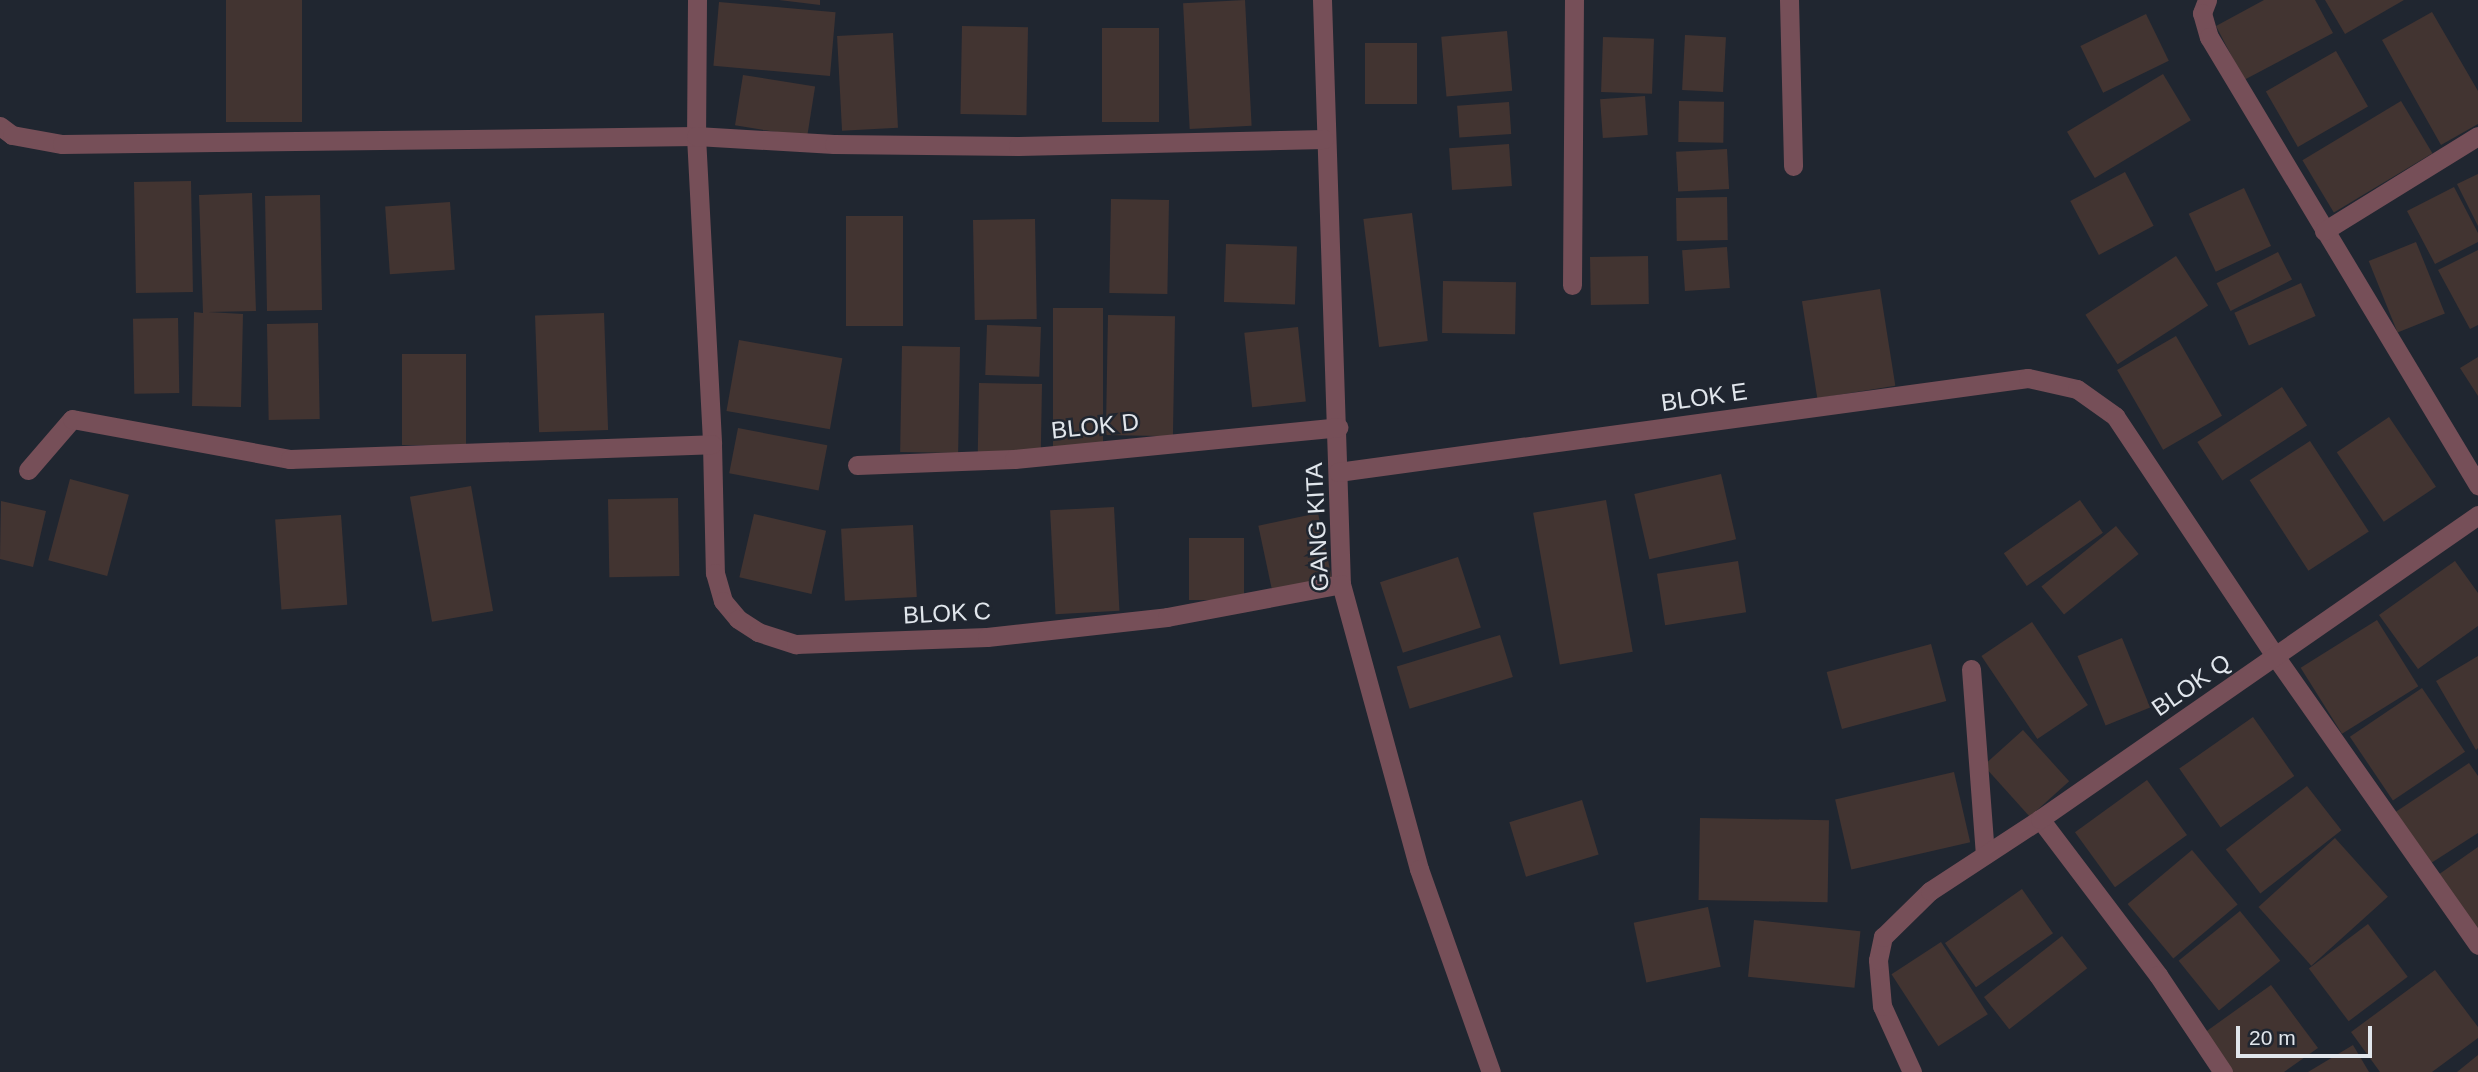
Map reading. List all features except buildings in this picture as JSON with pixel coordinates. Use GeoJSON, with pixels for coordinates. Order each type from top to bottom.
{"type":"FeatureCollection","features":[{"type":"Feature","properties":{"kind":"street","name":"BLOK C"},"geometry":{"type":"LineString","coordinates":[[697,0],[696,136],[712,444],[715,573],[723,601],[738,619],[758,632],[796,644],[987,637],[1167,617],[1341,584]]}},
{"type":"Feature","properties":{"kind":"street","name":"GANG KITA"},"geometry":{"type":"LineString","coordinates":[[1322,0],[1324,139],[1338,427],[1341,584],[1419,869],[1491,1072]]}},
{"type":"Feature","properties":{"kind":"street"},"geometry":{"type":"LineString","coordinates":[[1572,285],[1574,0]]}},
{"type":"Feature","properties":{"kind":"street"},"geometry":{"type":"LineString","coordinates":[[1789,0],[1793,166]]}},
{"type":"Feature","properties":{"kind":"street"},"geometry":{"type":"LineString","coordinates":[[2207,0],[2202,13],[2209,37],[2478,485]]}},
{"type":"Feature","properties":{"kind":"street"},"geometry":{"type":"LineString","coordinates":[[0,126],[12,135],[62,144],[696,136],[834,144],[1018,146],[1324,139]]}},
{"type":"Feature","properties":{"kind":"street"},"geometry":{"type":"LineString","coordinates":[[2324,231],[2478,136]]}},
{"type":"Feature","properties":{"kind":"street","name":"BLOK E"},"geometry":{"type":"LineString","coordinates":[[1338,472],[2028,378],[2077,389],[2115,416],[2275,656]]}},
{"type":"Feature","properties":{"kind":"street"},"geometry":{"type":"LineString","coordinates":[[28,470],[72,419],[290,459],[712,444]]}},
{"type":"Feature","properties":{"kind":"street","name":"BLOK D"},"geometry":{"type":"LineString","coordinates":[[857,465],[1014,459],[1338,427]]}},
{"type":"Feature","properties":{"kind":"street","name":"BLOK Q"},"geometry":{"type":"LineString","coordinates":[[1912,1072],[1882,1006],[1878,960],[1883,937],[1930,891],[2040,819],[2478,516]]}},
{"type":"Feature","properties":{"kind":"street"},"geometry":{"type":"LineString","coordinates":[[2275,656],[2478,945]]}},
{"type":"Feature","properties":{"kind":"street"},"geometry":{"type":"LineString","coordinates":[[1971,669],[1985,854]]}},
{"type":"Feature","properties":{"kind":"street"},"geometry":{"type":"LineString","coordinates":[[2040,819],[2158,975],[2223,1072]]}}]}
